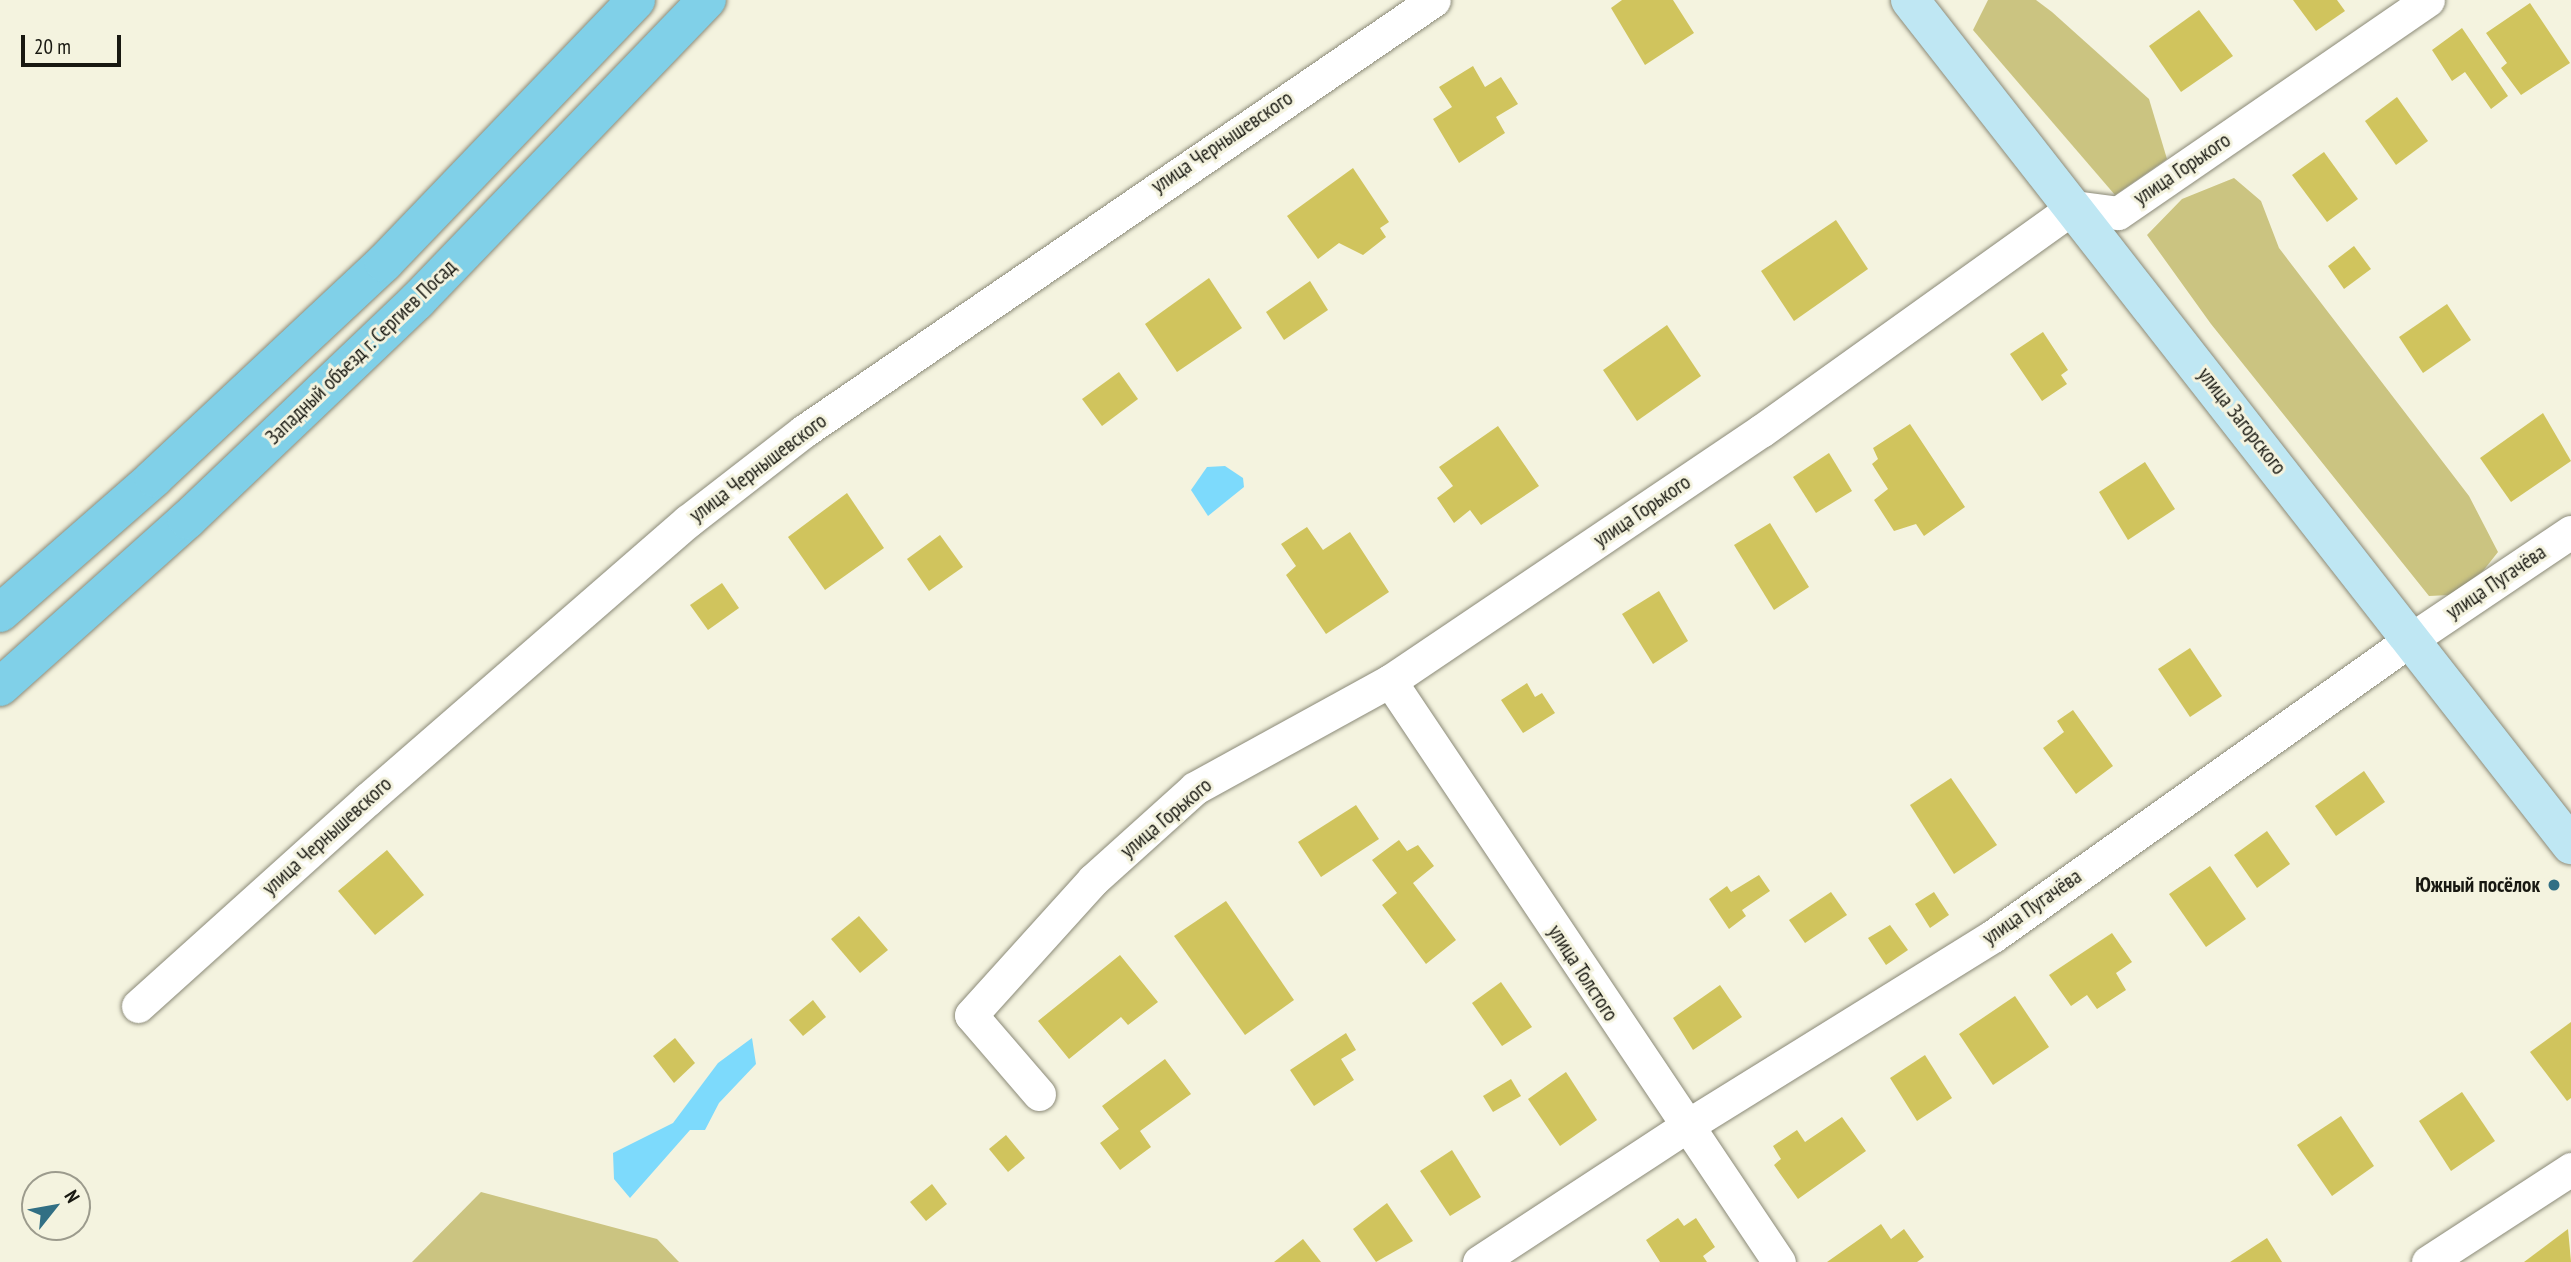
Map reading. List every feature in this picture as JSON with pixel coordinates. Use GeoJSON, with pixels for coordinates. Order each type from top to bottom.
{"type":"FeatureCollection","features":[{"type":"Feature","properties":{"kind":"main road"},"geometry":{"type":"LineString","coordinates":[[0,613],[154,478],[384,264],[636,0]]}},
{"type":"Feature","properties":{"kind":"main road","name":"Западный объезд г. Сергиев Посад"},"geometry":{"type":"LineString","coordinates":[[0,687],[187,520],[417,301],[707,0]]}},
{"type":"Feature","properties":{"kind":"main road","name":"улица Загорского"},"geometry":{"type":"LineString","coordinates":[[1910,0],[2413,638],[2571,845]]}},
{"type":"Feature","properties":{"kind":"street","name":"улица Чернышевского"},"geometry":{"type":"LineString","coordinates":[[138,1006],[368,799],[688,521],[804,431],[1434,0]]}},
{"type":"Feature","properties":{"kind":"street","name":"улица Горького"},"geometry":{"type":"LineString","coordinates":[[1040,1094],[971,1015],[1093,880],[1195,788],[1390,681],[1761,431],[2074,206],[2118,213],[2428,0]]}},
{"type":"Feature","properties":{"kind":"street","name":"улица Пугачёва"},"geometry":{"type":"LineString","coordinates":[[1479,1262],[1685,1127],[1993,936],[2413,638],[2571,532]]}},
{"type":"Feature","properties":{"kind":"street","name":"улица Толстого"},"geometry":{"type":"LineString","coordinates":[[1390,681],[1685,1127],[1779,1262]]}},
{"type":"Feature","properties":{"kind":"street"},"geometry":{"type":"LineString","coordinates":[[2428,1262],[2571,1169]]}},
{"type":"Feature","properties":{"kind":"shaded area"},"geometry":{"type":"Polygon","coordinates":[[[1988,0],[2036,0],[2052,12],[2149,99],[2167,159],[2115,195],[1973,30],[1988,0]]]}},
{"type":"Feature","properties":{"kind":"shaded area"},"geometry":{"type":"Polygon","coordinates":[[[2234,178],[2261,201],[2279,248],[2469,496],[2498,552],[2483,571],[2450,595],[2429,596],[2211,324],[2147,235],[2182,199],[2234,178]]]}},
{"type":"Feature","properties":{"kind":"shaded area"},"geometry":{"type":"Polygon","coordinates":[[[481,1192],[657,1239],[679,1262],[412,1262],[481,1192]]]}},
{"type":"Feature","properties":{"kind":"water"},"geometry":{"type":"Polygon","coordinates":[[[1225,466],[1243,478],[1244,487],[1208,516],[1191,490],[1207,467],[1225,466]]]}},
{"type":"Feature","properties":{"kind":"water"},"geometry":{"type":"Polygon","coordinates":[[[752,1038],[756,1064],[719,1103],[705,1130],[690,1130],[630,1198],[614,1179],[613,1153],[673,1123],[718,1063],[752,1038]]]}},
{"type":"Feature","properties":{"kind":"building"},"geometry":{"type":"Polygon","coordinates":[[[1622,0],[1673,0],[1694,33],[1645,65],[1611,8],[1622,0]]]}},
{"type":"Feature","properties":{"kind":"building"},"geometry":{"type":"Polygon","coordinates":[[[2293,0],[2337,0],[2345,11],[2316,31],[2293,0]]]}},
{"type":"Feature","properties":{"kind":"building"},"geometry":{"type":"Polygon","coordinates":[[[2530,3],[2570,63],[2521,95],[2501,68],[2507,63],[2486,33],[2530,3]]]}},
{"type":"Feature","properties":{"kind":"building"},"geometry":{"type":"Polygon","coordinates":[[[2199,10],[2233,56],[2181,92],[2149,46],[2199,10]]]}},
{"type":"Feature","properties":{"kind":"building"},"geometry":{"type":"Polygon","coordinates":[[[2462,28],[2508,96],[2491,109],[2465,72],[2452,81],[2432,50],[2462,28]]]}},
{"type":"Feature","properties":{"kind":"building"},"geometry":{"type":"Polygon","coordinates":[[[1473,66],[1485,87],[1501,77],[1518,104],[1496,117],[1505,133],[1459,163],[1433,119],[1452,107],[1439,87],[1473,66]]]}},
{"type":"Feature","properties":{"kind":"building"},"geometry":{"type":"Polygon","coordinates":[[[2397,97],[2428,141],[2396,165],[2365,121],[2397,97]]]}},
{"type":"Feature","properties":{"kind":"building"},"geometry":{"type":"Polygon","coordinates":[[[2324,152],[2358,199],[2327,222],[2292,175],[2324,152]]]}},
{"type":"Feature","properties":{"kind":"building"},"geometry":{"type":"Polygon","coordinates":[[[1353,168],[1389,222],[1380,228],[1386,237],[1363,255],[1339,243],[1318,259],[1287,216],[1353,168]]]}},
{"type":"Feature","properties":{"kind":"building"},"geometry":{"type":"Polygon","coordinates":[[[1836,220],[1868,269],[1794,321],[1761,271],[1836,220]]]}},
{"type":"Feature","properties":{"kind":"building"},"geometry":{"type":"Polygon","coordinates":[[[2354,246],[2371,269],[2344,289],[2328,266],[2354,246]]]}},
{"type":"Feature","properties":{"kind":"building"},"geometry":{"type":"Polygon","coordinates":[[[1209,278],[1242,328],[1177,372],[1145,324],[1209,278]]]}},
{"type":"Feature","properties":{"kind":"building"},"geometry":{"type":"Polygon","coordinates":[[[1310,281],[1328,310],[1284,340],[1266,312],[1310,281]]]}},
{"type":"Feature","properties":{"kind":"building"},"geometry":{"type":"Polygon","coordinates":[[[2447,304],[2471,340],[2423,373],[2399,337],[2447,304]]]}},
{"type":"Feature","properties":{"kind":"building"},"geometry":{"type":"Polygon","coordinates":[[[1667,325],[1701,376],[1637,421],[1603,370],[1667,325]]]}},
{"type":"Feature","properties":{"kind":"building"},"geometry":{"type":"Polygon","coordinates":[[[2043,332],[2068,370],[2061,375],[2067,384],[2042,401],[2010,354],[2043,332]]]}},
{"type":"Feature","properties":{"kind":"building"},"geometry":{"type":"Polygon","coordinates":[[[1119,372],[1138,399],[1102,426],[1082,399],[1119,372]]]}},
{"type":"Feature","properties":{"kind":"building"},"geometry":{"type":"Polygon","coordinates":[[[2543,413],[2571,461],[2511,502],[2480,458],[2543,413]]]}},
{"type":"Feature","properties":{"kind":"building"},"geometry":{"type":"Polygon","coordinates":[[[1910,424],[1965,507],[1924,536],[1916,524],[1894,531],[1874,500],[1888,489],[1872,464],[1878,459],[1873,448],[1910,424]]]}},
{"type":"Feature","properties":{"kind":"building"},"geometry":{"type":"Polygon","coordinates":[[[1498,426],[1539,486],[1481,525],[1470,510],[1454,523],[1437,498],[1453,486],[1439,467],[1498,426]]]}},
{"type":"Feature","properties":{"kind":"building"},"geometry":{"type":"Polygon","coordinates":[[[1829,453],[1852,491],[1816,513],[1793,477],[1829,453]]]}},
{"type":"Feature","properties":{"kind":"building"},"geometry":{"type":"Polygon","coordinates":[[[2145,462],[2175,509],[2128,540],[2099,492],[2145,462]]]}},
{"type":"Feature","properties":{"kind":"building"},"geometry":{"type":"Polygon","coordinates":[[[847,493],[884,548],[825,590],[788,537],[847,493]]]}},
{"type":"Feature","properties":{"kind":"building"},"geometry":{"type":"Polygon","coordinates":[[[1770,523],[1809,587],[1774,610],[1734,545],[1770,523]]]}},
{"type":"Feature","properties":{"kind":"building"},"geometry":{"type":"Polygon","coordinates":[[[1307,527],[1323,550],[1350,532],[1389,592],[1326,634],[1286,575],[1296,566],[1281,544],[1307,527]]]}},
{"type":"Feature","properties":{"kind":"building"},"geometry":{"type":"Polygon","coordinates":[[[940,535],[963,567],[929,591],[907,559],[940,535]]]}},
{"type":"Feature","properties":{"kind":"building"},"geometry":{"type":"Polygon","coordinates":[[[722,583],[739,608],[708,630],[690,605],[722,583]]]}},
{"type":"Feature","properties":{"kind":"building"},"geometry":{"type":"Polygon","coordinates":[[[1659,591],[1688,641],[1653,664],[1622,614],[1659,591]]]}},
{"type":"Feature","properties":{"kind":"building"},"geometry":{"type":"Polygon","coordinates":[[[2190,648],[2222,696],[2190,717],[2158,669],[2190,648]]]}},
{"type":"Feature","properties":{"kind":"building"},"geometry":{"type":"Polygon","coordinates":[[[1527,683],[1535,697],[1542,693],[1555,713],[1523,733],[1501,700],[1527,683]]]}},
{"type":"Feature","properties":{"kind":"building"},"geometry":{"type":"Polygon","coordinates":[[[2073,710],[2113,766],[2076,794],[2043,748],[2064,732],[2057,721],[2073,710]]]}},
{"type":"Feature","properties":{"kind":"building"},"geometry":{"type":"Polygon","coordinates":[[[2364,771],[2385,802],[2336,836],[2315,806],[2364,771]]]}},
{"type":"Feature","properties":{"kind":"building"},"geometry":{"type":"Polygon","coordinates":[[[1951,778],[1997,845],[1954,874],[1910,805],[1951,778]]]}},
{"type":"Feature","properties":{"kind":"building"},"geometry":{"type":"Polygon","coordinates":[[[1356,805],[1379,839],[1321,877],[1298,842],[1356,805]]]}},
{"type":"Feature","properties":{"kind":"building"},"geometry":{"type":"Polygon","coordinates":[[[2267,831],[2290,864],[2257,888],[2234,855],[2267,831]]]}},
{"type":"Feature","properties":{"kind":"building"},"geometry":{"type":"Polygon","coordinates":[[[1399,840],[1407,851],[1418,845],[1434,866],[1413,883],[1456,940],[1426,964],[1382,905],[1397,893],[1372,860],[1399,840]]]}},
{"type":"Feature","properties":{"kind":"building"},"geometry":{"type":"Polygon","coordinates":[[[387,850],[424,895],[375,935],[338,891],[387,850]]]}},
{"type":"Feature","properties":{"kind":"building"},"geometry":{"type":"Polygon","coordinates":[[[2210,866],[2246,919],[2206,947],[2169,894],[2210,866]]]}},
{"type":"Feature","properties":{"kind":"building"},"geometry":{"type":"Polygon","coordinates":[[[1759,875],[1770,891],[1742,910],[1746,916],[1729,929],[1709,899],[1727,886],[1731,892],[1759,875]]]}},
{"type":"Feature","properties":{"kind":"building"},"geometry":{"type":"Polygon","coordinates":[[[1831,892],[1847,915],[1805,943],[1789,920],[1831,892]]]}},
{"type":"Feature","properties":{"kind":"building"},"geometry":{"type":"Polygon","coordinates":[[[1934,892],[1949,915],[1930,928],[1915,904],[1934,892]]]}},
{"type":"Feature","properties":{"kind":"building"},"geometry":{"type":"Polygon","coordinates":[[[1226,901],[1294,1000],[1245,1035],[1174,936],[1226,901]]]}},
{"type":"Feature","properties":{"kind":"building"},"geometry":{"type":"Polygon","coordinates":[[[859,916],[888,950],[860,973],[831,939],[859,916]]]}},
{"type":"Feature","properties":{"kind":"building"},"geometry":{"type":"Polygon","coordinates":[[[1890,925],[1908,950],[1886,965],[1868,938],[1890,925]]]}},
{"type":"Feature","properties":{"kind":"building"},"geometry":{"type":"Polygon","coordinates":[[[2112,933],[2132,962],[2116,973],[2126,990],[2097,1009],[2087,995],[2071,1006],[2049,975],[2112,933]]]}},
{"type":"Feature","properties":{"kind":"building"},"geometry":{"type":"Polygon","coordinates":[[[1120,955],[1158,1002],[1128,1025],[1121,1017],[1069,1059],[1038,1021],[1120,955]]]}},
{"type":"Feature","properties":{"kind":"building"},"geometry":{"type":"Polygon","coordinates":[[[1501,982],[1532,1027],[1502,1046],[1472,1003],[1501,982]]]}},
{"type":"Feature","properties":{"kind":"building"},"geometry":{"type":"Polygon","coordinates":[[[1720,985],[1742,1017],[1693,1050],[1673,1018],[1720,985]]]}},
{"type":"Feature","properties":{"kind":"building"},"geometry":{"type":"Polygon","coordinates":[[[2015,996],[2049,1047],[1993,1085],[1959,1034],[2015,996]]]}},
{"type":"Feature","properties":{"kind":"building"},"geometry":{"type":"Polygon","coordinates":[[[813,1000],[826,1017],[803,1036],[789,1020],[813,1000]]]}},
{"type":"Feature","properties":{"kind":"building"},"geometry":{"type":"Polygon","coordinates":[[[2571,1022],[2571,1098],[2567,1101],[2530,1052],[2571,1022]]]}},
{"type":"Feature","properties":{"kind":"building"},"geometry":{"type":"Polygon","coordinates":[[[1346,1033],[1356,1050],[1341,1059],[1354,1080],[1314,1106],[1290,1070],[1346,1033]]]}},
{"type":"Feature","properties":{"kind":"building"},"geometry":{"type":"Polygon","coordinates":[[[675,1038],[695,1063],[674,1083],[653,1056],[675,1038]]]}},
{"type":"Feature","properties":{"kind":"building"},"geometry":{"type":"Polygon","coordinates":[[[1925,1055],[1952,1098],[1917,1121],[1890,1078],[1925,1055]]]}},
{"type":"Feature","properties":{"kind":"building"},"geometry":{"type":"Polygon","coordinates":[[[1165,1059],[1191,1094],[1140,1131],[1151,1147],[1120,1170],[1100,1143],[1119,1129],[1102,1106],[1165,1059]]]}},
{"type":"Feature","properties":{"kind":"building"},"geometry":{"type":"Polygon","coordinates":[[[1566,1072],[1597,1120],[1560,1146],[1528,1099],[1566,1072]]]}},
{"type":"Feature","properties":{"kind":"building"},"geometry":{"type":"Polygon","coordinates":[[[1511,1079],[1521,1096],[1493,1112],[1483,1096],[1511,1079]]]}},
{"type":"Feature","properties":{"kind":"building"},"geometry":{"type":"Polygon","coordinates":[[[2462,1092],[2495,1141],[2451,1171],[2419,1121],[2462,1092]]]}},
{"type":"Feature","properties":{"kind":"building"},"geometry":{"type":"Polygon","coordinates":[[[2341,1116],[2374,1166],[2332,1196],[2297,1145],[2341,1116]]]}},
{"type":"Feature","properties":{"kind":"building"},"geometry":{"type":"Polygon","coordinates":[[[1842,1117],[1866,1151],[1798,1199],[1774,1165],[1781,1159],[1773,1146],[1797,1130],[1805,1142],[1842,1117]]]}},
{"type":"Feature","properties":{"kind":"building"},"geometry":{"type":"Polygon","coordinates":[[[1006,1135],[1025,1158],[1008,1172],[989,1149],[1006,1135]]]}},
{"type":"Feature","properties":{"kind":"building"},"geometry":{"type":"Polygon","coordinates":[[[1452,1150],[1481,1197],[1450,1216],[1420,1171],[1452,1150]]]}},
{"type":"Feature","properties":{"kind":"building"},"geometry":{"type":"Polygon","coordinates":[[[932,1184],[947,1204],[926,1221],[910,1202],[932,1184]]]}},
{"type":"Feature","properties":{"kind":"building"},"geometry":{"type":"Polygon","coordinates":[[[1387,1203],[1413,1241],[1376,1262],[1353,1229],[1387,1203]]]}},
{"type":"Feature","properties":{"kind":"building"},"geometry":{"type":"Polygon","coordinates":[[[1678,1218],[1684,1226],[1696,1218],[1715,1247],[1703,1256],[1707,1262],[1660,1262],[1646,1240],[1678,1218]]]}},
{"type":"Feature","properties":{"kind":"building"},"geometry":{"type":"Polygon","coordinates":[[[1881,1224],[1891,1239],[1904,1229],[1924,1257],[1917,1262],[1827,1262],[1881,1224]]]}},
{"type":"Feature","properties":{"kind":"building"},"geometry":{"type":"Polygon","coordinates":[[[2568,1229],[2571,1262],[2524,1262],[2568,1229]]]}},
{"type":"Feature","properties":{"kind":"building"},"geometry":{"type":"Polygon","coordinates":[[[2267,1238],[2282,1262],[2230,1262],[2267,1238]]]}},
{"type":"Feature","properties":{"kind":"building"},"geometry":{"type":"Polygon","coordinates":[[[1303,1239],[1321,1262],[1274,1262],[1303,1239]]]}},
{"type":"Feature","properties":{"kind":"place","name":"Южный посёлок"},"geometry":{"type":"Point","coordinates":[2554,885]}}]}
